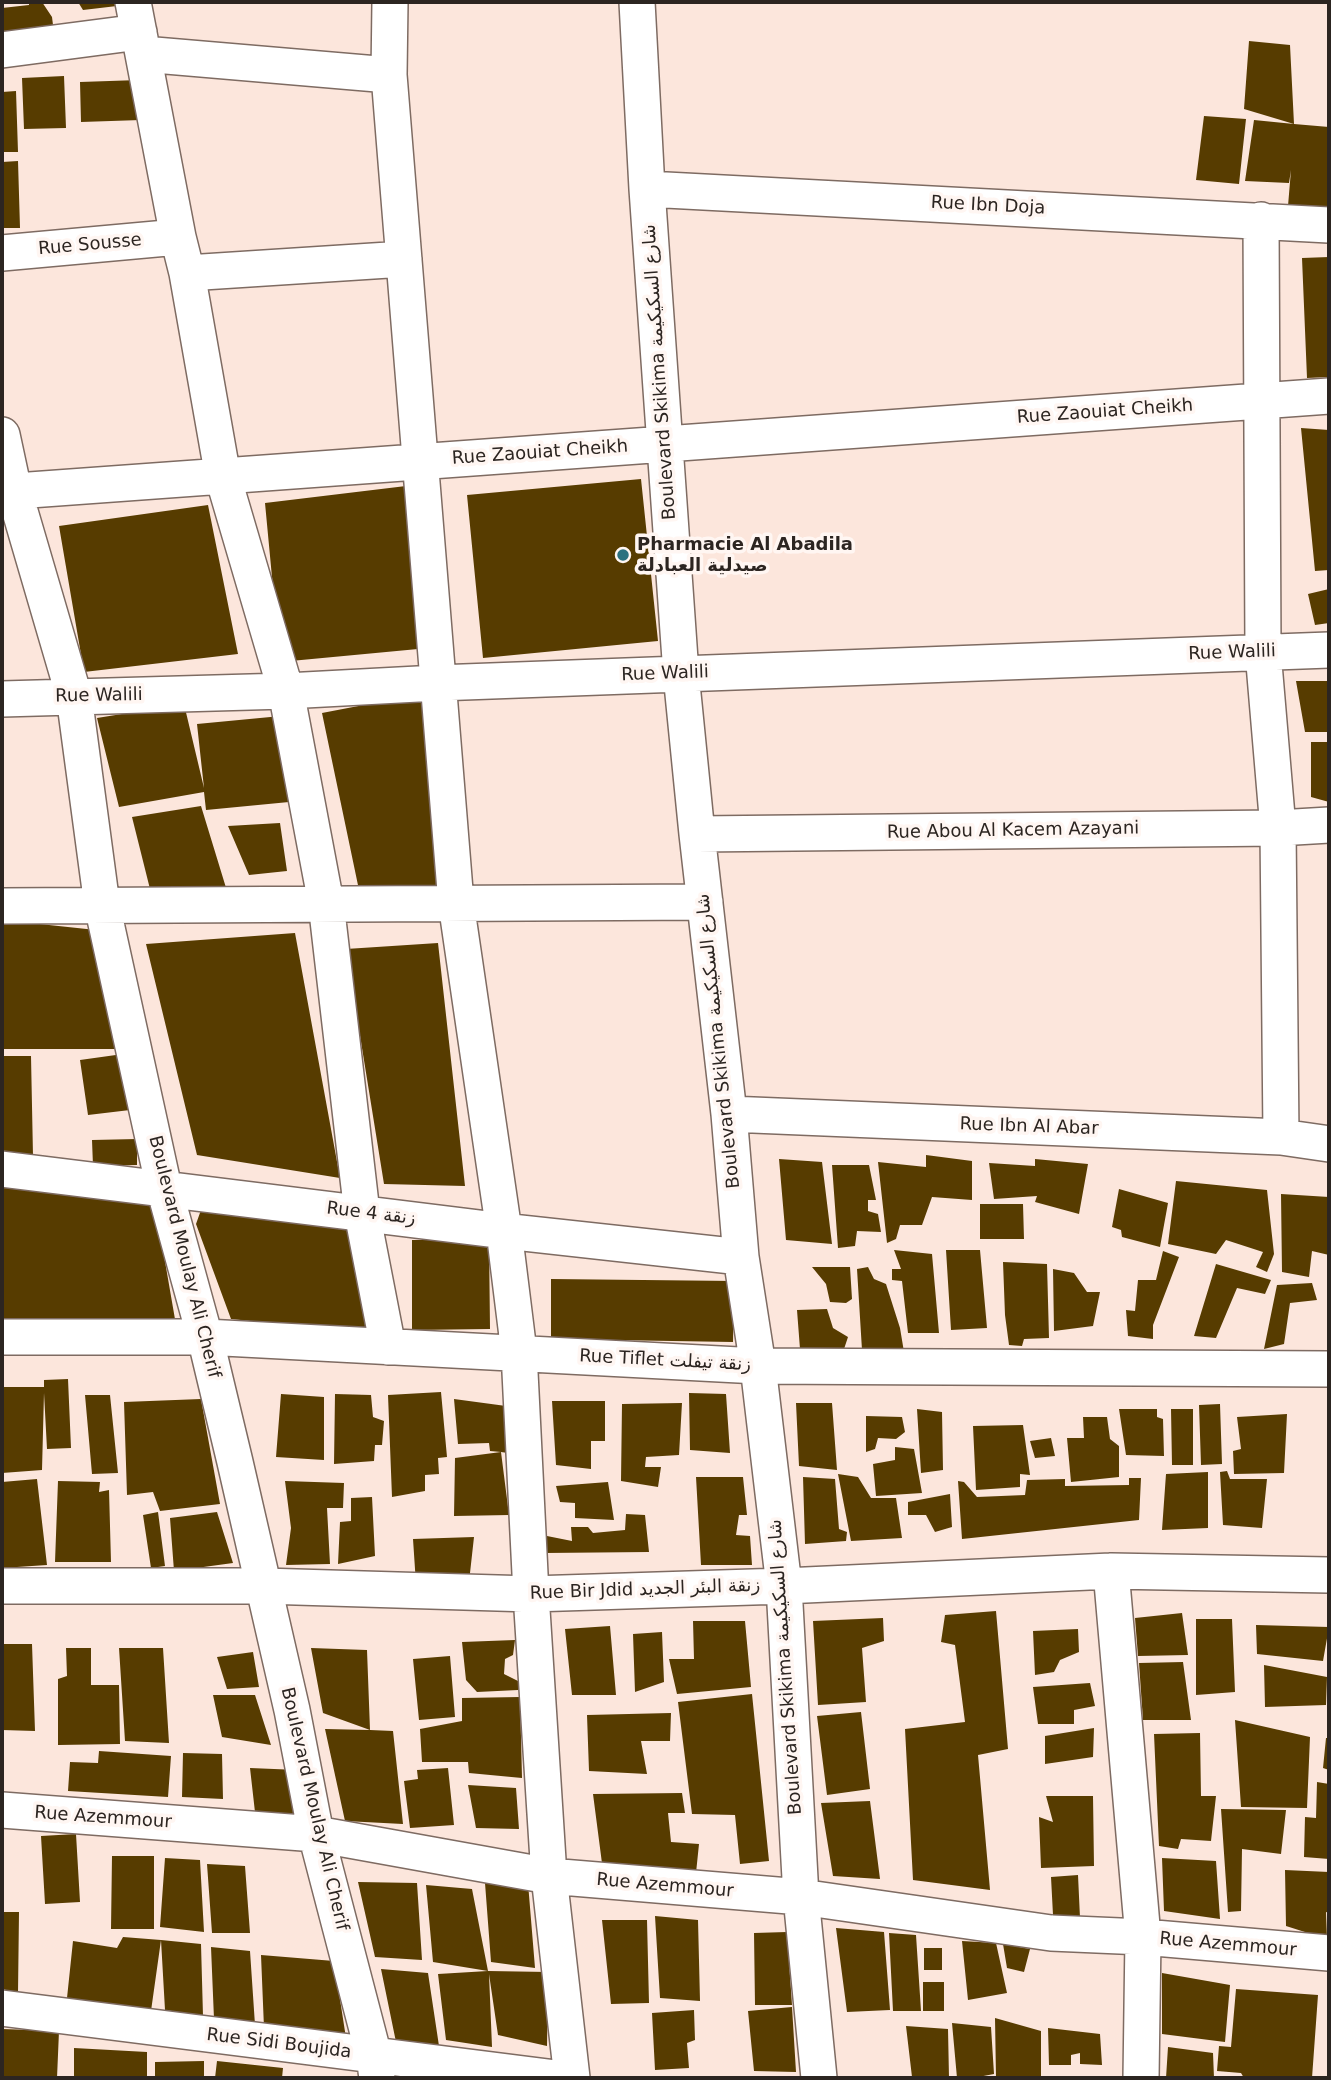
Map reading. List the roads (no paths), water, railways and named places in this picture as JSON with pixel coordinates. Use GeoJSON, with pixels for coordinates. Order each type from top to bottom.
{"type":"FeatureCollection","features":[{"type":"Feature","properties":{"kind":"street"},"geometry":{"type":"LineString","coordinates":[[390,2],[389,75],[456,903],[519,1352],[549,1876],[572,2078]]}},
{"type":"Feature","properties":{"kind":"street","name":"Boulevard Skikima شارع السكيكيمة"},"geometry":{"type":"LineString","coordinates":[[637,2],[647,189],[681,674],[729,1114],[741,1257],[758,1366],[785,1586],[801,1897],[819,2078]]}},
{"type":"Feature","properties":{"kind":"street"},"geometry":{"type":"LineString","coordinates":[[2,50],[139,29],[389,75]]}},
{"type":"Feature","properties":{"kind":"street"},"geometry":{"type":"LineString","coordinates":[[139,29],[187,273],[223,477],[286,691],[326,902],[362,1213],[388,1347]]}},
{"type":"Feature","properties":{"kind":"street","name":"Rue Ibn Doja"},"geometry":{"type":"LineString","coordinates":[[647,189],[1329,225]]}},
{"type":"Feature","properties":{"kind":"street"},"geometry":{"type":"LineString","coordinates":[[1261,220],[1263,652],[1278,828],[1281,1137]]}},
{"type":"Feature","properties":{"kind":"street","name":"Rue Sousse"},"geometry":{"type":"LineString","coordinates":[[2,253],[178,237]]}},
{"type":"Feature","properties":{"kind":"street"},"geometry":{"type":"LineString","coordinates":[[187,273],[404,258]]}},
{"type":"Feature","properties":{"kind":"street","name":"Rue Zaouiat Cheikh"},"geometry":{"type":"LineString","coordinates":[[8,492],[1329,396]]}},
{"type":"Feature","properties":{"kind":"street","name":"Boulevard Moulay Ali Cherif"},"geometry":{"type":"LineString","coordinates":[[2,435],[8,492],[74,696],[102,905],[163,1188],[205,1337],[292,1710],[316,1835],[375,2067]]}},
{"type":"Feature","properties":{"kind":"street","name":"Rue Walili"},"geometry":{"type":"LineString","coordinates":[[2,699],[286,691],[1329,650]]}},
{"type":"Feature","properties":{"kind":"street","name":"Rue Abou Al Kacem Azayani"},"geometry":{"type":"LineString","coordinates":[[697,834],[1278,828],[1329,825]]}},
{"type":"Feature","properties":{"kind":"street"},"geometry":{"type":"LineString","coordinates":[[2,906],[326,902],[705,902]]}},
{"type":"Feature","properties":{"kind":"street","name":"Rue Ibn Al Abar"},"geometry":{"type":"LineString","coordinates":[[729,1114],[1281,1137],[1329,1144]]}},
{"type":"Feature","properties":{"kind":"street","name":"Rue 4 زنقة"},"geometry":{"type":"LineString","coordinates":[[2,1169],[503,1231],[741,1257]]}},
{"type":"Feature","properties":{"kind":"street","name":"Rue Tiflet زنقة تيفلت"},"geometry":{"type":"LineString","coordinates":[[2,1337],[205,1337],[758,1366],[1329,1369]]}},
{"type":"Feature","properties":{"kind":"street"},"geometry":{"type":"LineString","coordinates":[[1111,1571],[1143,1937],[1140,2078]]}},
{"type":"Feature","properties":{"kind":"street","name":"Rue Bir Jdid زنقة البئر الجديد"},"geometry":{"type":"LineString","coordinates":[[2,1586],[263,1586],[531,1594],[1111,1571],[1329,1575]]}},
{"type":"Feature","properties":{"kind":"street","name":"Rue Azemmour"},"geometry":{"type":"LineString","coordinates":[[2,1810],[316,1835],[549,1876],[801,1897],[1051,1933],[1143,1937],[1329,1953]]}},
{"type":"Feature","properties":{"kind":"street","name":"Rue Sidi Boujida"},"geometry":{"type":"LineString","coordinates":[[2,2008],[375,2067],[556,2078]]}},
{"type":"Feature","properties":{"kind":"place","name":"Pharmacie Al Abadila صيدلية العبادلة"},"geometry":{"type":"Point","coordinates":[623,555]}}]}
